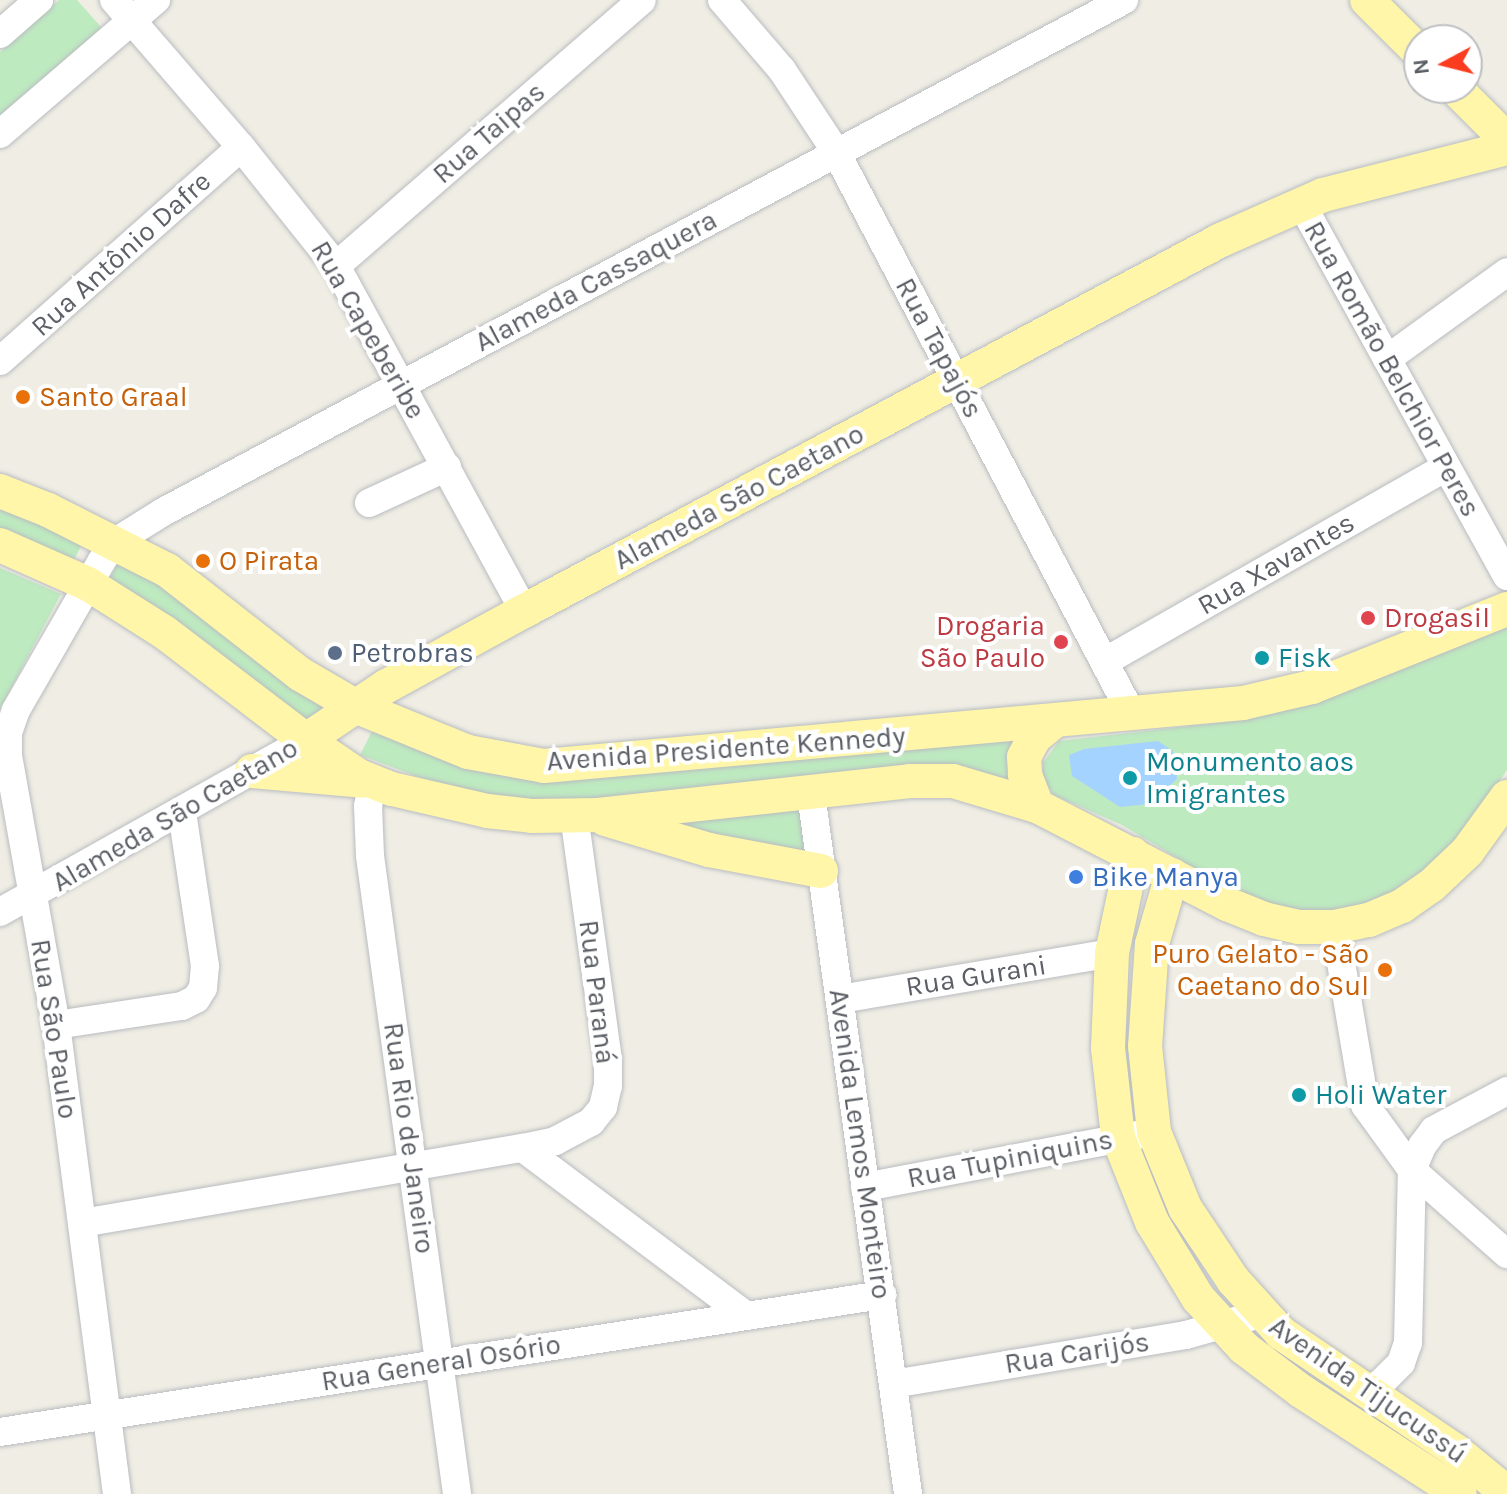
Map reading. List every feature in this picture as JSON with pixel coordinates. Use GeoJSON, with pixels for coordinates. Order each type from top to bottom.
{"type":"FeatureCollection","features":[{"type":"Feature","properties":{"kind":"main road"},"geometry":{"type":"LineString","coordinates":[[1367,0],[1403,36]]}},
{"type":"Feature","properties":{"kind":"main road"},"geometry":{"type":"LineString","coordinates":[[1471,104],[1507,140]]}},
{"type":"Feature","properties":{"kind":"main road","name":"Alameda São Caetano"},"geometry":{"type":"LineString","coordinates":[[306,740],[355,706],[524,611],[1221,240],[1301,203],[1507,148]]}},
{"type":"Feature","properties":{"kind":"main road","name":"Avenida Presidente Kennedy"},"geometry":{"type":"LineString","coordinates":[[0,491],[115,542],[185,582],[300,674],[355,706],[468,752],[544,766],[1243,703],[1302,690],[1507,609]]}},
{"type":"Feature","properties":{"kind":"main road","name":"Avenida Presidente Kennedy"},"geometry":{"type":"LineString","coordinates":[[0,545],[88,584],[164,632],[306,740],[372,782],[487,811],[586,816],[934,779],[953,781],[1037,806],[1264,919],[1299,927],[1335,927],[1369,920],[1402,906],[1431,886],[1467,852],[1507,797]]}},
{"type":"Feature","properties":{"kind":"main road"},"geometry":{"type":"LineString","coordinates":[[1037,806],[1025,774],[1024,757],[1034,738],[1053,722]]}},
{"type":"Feature","properties":{"kind":"main road"},"geometry":{"type":"LineString","coordinates":[[252,771],[372,782]]}},
{"type":"Feature","properties":{"kind":"main road"},"geometry":{"type":"LineString","coordinates":[[586,816],[709,850],[821,871]]}},
{"type":"Feature","properties":{"kind":"main road","name":"Avenida Tijucussú"},"geometry":{"type":"LineString","coordinates":[[1133,854],[1112,953],[1108,1048],[1118,1137],[1152,1222],[1198,1298],[1221,1327],[1301,1391],[1442,1489]]}},
{"type":"Feature","properties":{"kind":"main road","name":"Avenida Tijucussú"},"geometry":{"type":"LineString","coordinates":[[1172,875],[1152,944],[1146,997],[1148,1102],[1154,1132],[1185,1208],[1212,1251],[1260,1314],[1304,1352],[1456,1451],[1507,1493]]}},
{"type":"Feature","properties":{"kind":"street"},"geometry":{"type":"LineString","coordinates":[[0,34],[39,0]]}},
{"type":"Feature","properties":{"kind":"street"},"geometry":{"type":"LineString","coordinates":[[0,134],[123,10],[156,0]]}},
{"type":"Feature","properties":{"kind":"street","name":"Rua Taipas"},"geometry":{"type":"LineString","coordinates":[[336,266],[642,0]]}},
{"type":"Feature","properties":{"kind":"street","name":"Rua Tapajós"},"geometry":{"type":"LineString","coordinates":[[722,0],[782,70],[836,152],[1131,713]]}},
{"type":"Feature","properties":{"kind":"street","name":"Alameda Cassaquera"},"geometry":{"type":"LineString","coordinates":[[88,584],[115,542],[163,512],[1124,0]]}},
{"type":"Feature","properties":{"kind":"street","name":"Rua Capeberibe"},"geometry":{"type":"LineString","coordinates":[[123,10],[241,147],[336,266],[524,611]]}},
{"type":"Feature","properties":{"kind":"street","name":"Rua Antônio Dafre"},"geometry":{"type":"LineString","coordinates":[[0,361],[241,147]]}},
{"type":"Feature","properties":{"kind":"street","name":"Rua Romão Belchior Peres"},"geometry":{"type":"LineString","coordinates":[[1301,203],[1507,576]]}},
{"type":"Feature","properties":{"kind":"street"},"geometry":{"type":"LineString","coordinates":[[1387,359],[1507,272]]}},
{"type":"Feature","properties":{"kind":"street"},"geometry":{"type":"LineString","coordinates":[[369,503],[447,467]]}},
{"type":"Feature","properties":{"kind":"street","name":"Rua Xavantes"},"geometry":{"type":"LineString","coordinates":[[1106,661],[1446,467]]}},
{"type":"Feature","properties":{"kind":"street","name":"Rua São Paulo"},"geometry":{"type":"LineString","coordinates":[[88,584],[4,734],[56,1025],[117,1494]]}},
{"type":"Feature","properties":{"kind":"street","name":"Alameda São Caetano"},"geometry":{"type":"LineString","coordinates":[[0,912],[306,740]]}},
{"type":"Feature","properties":{"kind":"street","name":"Rua Rio de Janeiro"},"geometry":{"type":"LineString","coordinates":[[372,782],[367,816],[370,856],[457,1494]]}},
{"type":"Feature","properties":{"kind":"street","name":"Avenida Lemos Monteiro"},"geometry":{"type":"LineString","coordinates":[[811,794],[908,1494]]}},
{"type":"Feature","properties":{"kind":"street"},"geometry":{"type":"LineString","coordinates":[[56,1025],[182,1006],[196,999],[203,988],[205,966],[182,812]]}},
{"type":"Feature","properties":{"kind":"street","name":"Rua Paraná"},"geometry":{"type":"LineString","coordinates":[[82,1223],[523,1148],[555,1141],[591,1122],[603,1107],[608,1086],[608,1060],[586,816]]}},
{"type":"Feature","properties":{"kind":"street"},"geometry":{"type":"LineString","coordinates":[[1335,927],[1365,1105],[1412,1170],[1507,1254]]}},
{"type":"Feature","properties":{"kind":"street","name":"Rua Gurani"},"geometry":{"type":"LineString","coordinates":[[840,999],[1112,953]]}},
{"type":"Feature","properties":{"kind":"street"},"geometry":{"type":"LineString","coordinates":[[1370,1394],[1401,1363],[1408,1343],[1412,1170],[1422,1146],[1434,1130],[1507,1091]]}},
{"type":"Feature","properties":{"kind":"street","name":"Rua Tupiniquins"},"geometry":{"type":"LineString","coordinates":[[865,1187],[1154,1132]]}},
{"type":"Feature","properties":{"kind":"street"},"geometry":{"type":"LineString","coordinates":[[523,1148],[744,1314]]}},
{"type":"Feature","properties":{"kind":"street","name":"Rua General Osório"},"geometry":{"type":"LineString","coordinates":[[0,1432],[107,1418],[744,1314],[882,1295]]}},
{"type":"Feature","properties":{"kind":"street","name":"Rua Carijós"},"geometry":{"type":"LineString","coordinates":[[893,1384],[1221,1327],[1260,1314]]}},
{"type":"Feature","properties":{"kind":"green space"},"geometry":{"type":"Polygon","coordinates":[[[59,0],[77,0],[102,28],[0,115],[0,52],[59,0]]]}},
{"type":"Feature","properties":{"kind":"green space"},"geometry":{"type":"Polygon","coordinates":[[[0,498],[86,536],[74,560],[0,529],[0,498]]]}},
{"type":"Feature","properties":{"kind":"green space"},"geometry":{"type":"Polygon","coordinates":[[[121,554],[331,705],[311,725],[110,579],[121,554]]]}},
{"type":"Feature","properties":{"kind":"green space"},"geometry":{"type":"Polygon","coordinates":[[[0,568],[61,594],[0,709],[0,568]]]}},
{"type":"Feature","properties":{"kind":"green space"},"geometry":{"type":"Polygon","coordinates":[[[1507,624],[1507,770],[1459,840],[1395,895],[1361,909],[1320,913],[1280,906],[1233,891],[1122,825],[1054,795],[1043,779],[1043,763],[1059,741],[1234,721],[1338,687],[1507,624]]]}},
{"type":"Feature","properties":{"kind":"green space"},"geometry":{"type":"Polygon","coordinates":[[[374,727],[459,765],[1022,733],[1012,791],[688,793],[530,802],[451,789],[360,755],[374,727]]]}},
{"type":"Feature","properties":{"kind":"green space"},"geometry":{"type":"Polygon","coordinates":[[[803,803],[811,853],[628,821],[803,803]]]}},
{"type":"Feature","properties":{"kind":"water"},"geometry":{"type":"Polygon","coordinates":[[[1158,741],[1173,751],[1177,779],[1149,804],[1120,807],[1072,776],[1069,755],[1084,749],[1158,741]]]}},
{"type":"Feature","properties":{"kind":"place","name":"Santo Graal"},"geometry":{"type":"Point","coordinates":[23,397]}},
{"type":"Feature","properties":{"kind":"place","name":"O Pirata"},"geometry":{"type":"Point","coordinates":[203,561]}},
{"type":"Feature","properties":{"kind":"place","name":"Drogasil"},"geometry":{"type":"Point","coordinates":[1368,618]}},
{"type":"Feature","properties":{"kind":"place","name":"Drogaria São Paulo"},"geometry":{"type":"Point","coordinates":[1061,642]}},
{"type":"Feature","properties":{"kind":"place","name":"Petrobras"},"geometry":{"type":"Point","coordinates":[335,653]}},
{"type":"Feature","properties":{"kind":"place","name":"Fisk"},"geometry":{"type":"Point","coordinates":[1262,658]}},
{"type":"Feature","properties":{"kind":"place","name":"Monumento aos Imigrantes"},"geometry":{"type":"Point","coordinates":[1130,778]}},
{"type":"Feature","properties":{"kind":"place","name":"Bike Manya"},"geometry":{"type":"Point","coordinates":[1076,877]}},
{"type":"Feature","properties":{"kind":"place","name":"Puro Gelato - São Caetano do Sul"},"geometry":{"type":"Point","coordinates":[1385,970]}},
{"type":"Feature","properties":{"kind":"place","name":"Holi Water"},"geometry":{"type":"Point","coordinates":[1299,1095]}}]}
